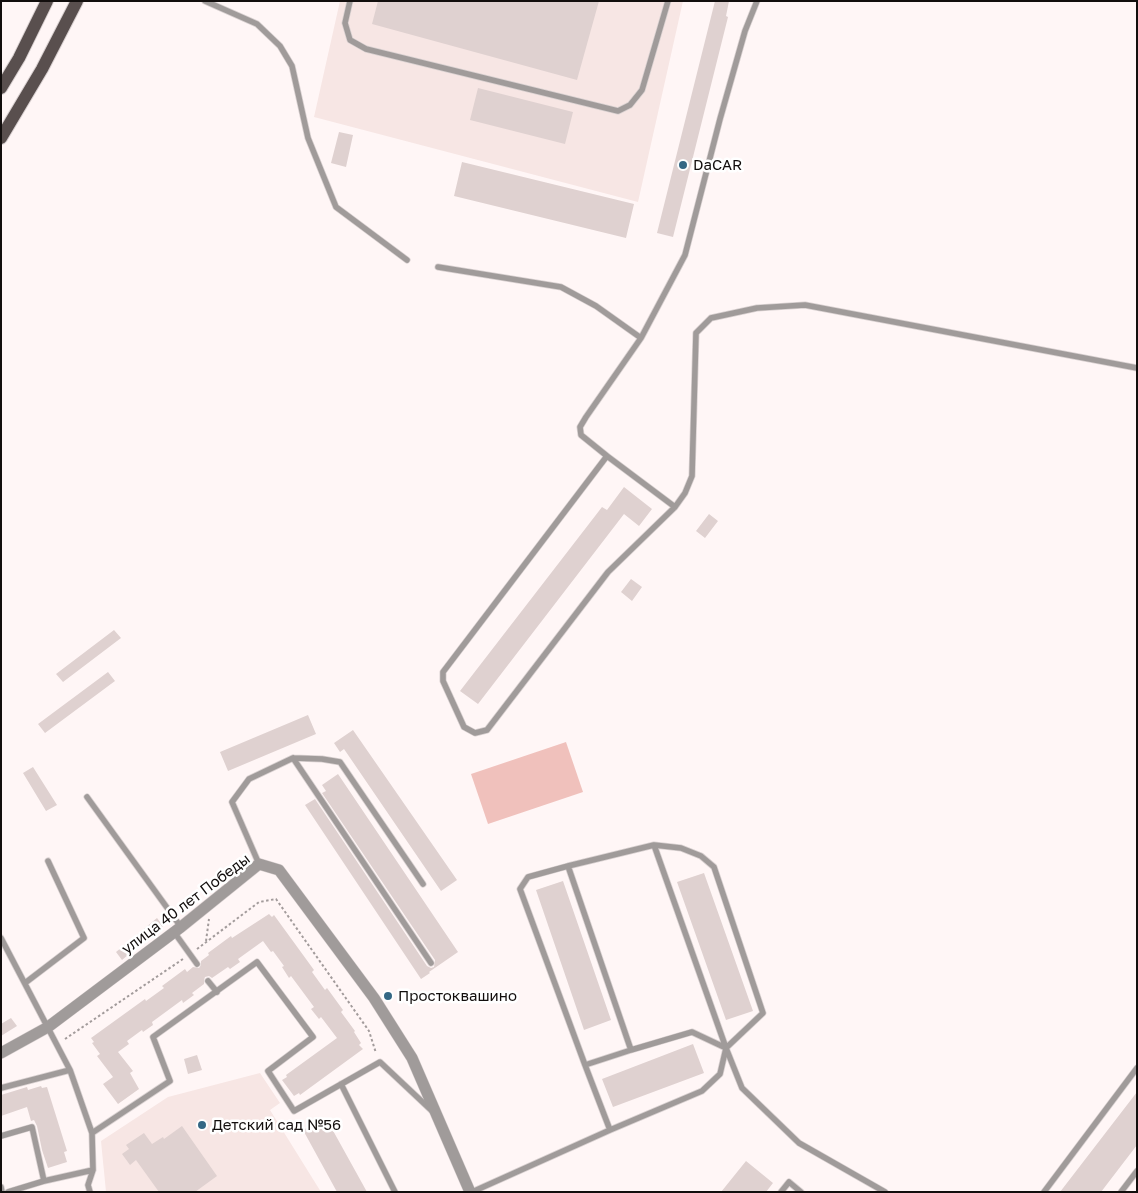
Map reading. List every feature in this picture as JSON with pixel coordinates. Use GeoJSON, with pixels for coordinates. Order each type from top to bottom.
{"type":"FeatureCollection","features":[{"type":"Feature","properties":{"kind":"main road"},"geometry":{"type":"LineString","coordinates":[[1,88],[19,58],[47,1]]}},
{"type":"Feature","properties":{"kind":"main road"},"geometry":{"type":"LineString","coordinates":[[1,138],[42,69],[77,1]]}},
{"type":"Feature","properties":{"kind":"street","name":"улица 40 лет Победы"},"geometry":{"type":"LineString","coordinates":[[1,1053],[48,1027],[259,864],[279,870],[374,998],[412,1058],[471,1192]]}},
{"type":"Feature","properties":{"kind":"lane"},"geometry":{"type":"LineString","coordinates":[[206,1],[257,24],[280,46],[292,66],[308,138],[336,207],[407,260]]}},
{"type":"Feature","properties":{"kind":"lane"},"geometry":{"type":"LineString","coordinates":[[350,1],[345,23],[350,40],[366,49],[618,111],[630,105],[642,90],[668,1]]}},
{"type":"Feature","properties":{"kind":"lane"},"geometry":{"type":"LineString","coordinates":[[675,507],[581,435],[580,427],[641,338],[685,254],[720,119],[745,32],[757,1]]}},
{"type":"Feature","properties":{"kind":"lane"},"geometry":{"type":"LineString","coordinates":[[438,267],[561,287],[596,306],[641,338]]}},
{"type":"Feature","properties":{"kind":"lane"},"geometry":{"type":"LineString","coordinates":[[607,456],[443,672],[443,681],[464,727],[475,733],[487,730],[608,572],[675,507],[685,493],[692,476],[696,333],[711,318],[757,308],[805,306],[1137,368]]}},
{"type":"Feature","properties":{"kind":"lane"},"geometry":{"type":"LineString","coordinates":[[259,864],[232,802],[249,779],[293,758],[340,762],[423,884]]}},
{"type":"Feature","properties":{"kind":"lane"},"geometry":{"type":"LineString","coordinates":[[293,758],[431,963]]}},
{"type":"Feature","properties":{"kind":"lane"},"geometry":{"type":"LineString","coordinates":[[87,797],[177,929],[197,964]]}},
{"type":"Feature","properties":{"kind":"lane"},"geometry":{"type":"LineString","coordinates":[[654,845],[742,1088],[800,1142],[885,1192]]}},
{"type":"Feature","properties":{"kind":"lane"},"geometry":{"type":"LineString","coordinates":[[471,1192],[702,1091],[720,1074],[726,1048],[763,1013],[714,868],[701,856],[681,848],[654,845],[568,866],[528,877],[520,888],[610,1130]]}},
{"type":"Feature","properties":{"kind":"lane"},"geometry":{"type":"LineString","coordinates":[[25,983],[84,938],[48,861]]}},
{"type":"Feature","properties":{"kind":"lane"},"geometry":{"type":"LineString","coordinates":[[568,866],[631,1050]]}},
{"type":"Feature","properties":{"kind":"lane"},"geometry":{"type":"LineString","coordinates":[[1,938],[70,1070],[92,1133],[93,1170],[88,1186],[90,1192]]}},
{"type":"Feature","properties":{"kind":"lane"},"geometry":{"type":"LineString","coordinates":[[92,1133],[170,1081],[153,1037],[257,962],[312,1037],[268,1071],[294,1111],[380,1062],[438,1116]]}},
{"type":"Feature","properties":{"kind":"lane"},"geometry":{"type":"LineString","coordinates":[[208,981],[217,992]]}},
{"type":"Feature","properties":{"kind":"lane"},"geometry":{"type":"LineString","coordinates":[[585,1065],[692,1032],[726,1048]]}},
{"type":"Feature","properties":{"kind":"lane"},"geometry":{"type":"LineString","coordinates":[[1044,1192],[1137,1068]]}},
{"type":"Feature","properties":{"kind":"lane"},"geometry":{"type":"LineString","coordinates":[[1,1088],[70,1070]]}},
{"type":"Feature","properties":{"kind":"lane"},"geometry":{"type":"LineString","coordinates":[[340,1084],[395,1192]]}},
{"type":"Feature","properties":{"kind":"lane"},"geometry":{"type":"LineString","coordinates":[[1,1136],[32,1126],[44,1181]]}},
{"type":"Feature","properties":{"kind":"lane"},"geometry":{"type":"LineString","coordinates":[[8,1192],[44,1181],[93,1170]]}},
{"type":"Feature","properties":{"kind":"lane"},"geometry":{"type":"LineString","coordinates":[[1121,1192],[1137,1170]]}},
{"type":"Feature","properties":{"kind":"lane"},"geometry":{"type":"LineString","coordinates":[[781,1192],[789,1182],[801,1192]]}},
{"type":"Feature","properties":{"kind":"lane"},"geometry":{"type":"LineString","coordinates":[[1,1186],[2,1192]]}},
{"type":"Feature","properties":{"kind":"path"},"geometry":{"type":"LineString","coordinates":[[206,941],[210,914]]}},
{"type":"Feature","properties":{"kind":"shaded area"},"geometry":{"type":"Polygon","coordinates":[[[340,1],[683,1],[638,202],[314,117],[340,1]]]}},
{"type":"Feature","properties":{"kind":"shaded area"},"geometry":{"type":"Polygon","coordinates":[[[566,742],[583,792],[488,824],[471,774],[566,742]]]}},
{"type":"Feature","properties":{"kind":"shaded area","name":"Детский сад №56"},"geometry":{"type":"Polygon","coordinates":[[[260,1073],[280,1103],[270,1110],[321,1192],[106,1192],[101,1141],[168,1097],[260,1073]]]}},
{"type":"Feature","properties":{"kind":"building"},"geometry":{"type":"Polygon","coordinates":[[[378,1],[599,1],[577,80],[372,24],[378,1]]]}},
{"type":"Feature","properties":{"kind":"building"},"geometry":{"type":"Polygon","coordinates":[[[715,1],[729,1],[726,16],[728,17],[673,237],[657,233],[715,1]]]}},
{"type":"Feature","properties":{"kind":"building"},"geometry":{"type":"Polygon","coordinates":[[[478,88],[573,112],[565,144],[470,120],[478,88]]]}},
{"type":"Feature","properties":{"kind":"building"},"geometry":{"type":"Polygon","coordinates":[[[339,132],[353,135],[346,167],[331,163],[339,132]]]}},
{"type":"Feature","properties":{"kind":"building"},"geometry":{"type":"Polygon","coordinates":[[[462,162],[634,204],[626,238],[454,196],[462,162]]]}},
{"type":"Feature","properties":{"kind":"building"},"geometry":{"type":"Polygon","coordinates":[[[624,487],[652,509],[639,526],[624,514],[478,704],[460,691],[602,507],[607,510],[624,487]]]}},
{"type":"Feature","properties":{"kind":"building"},"geometry":{"type":"Polygon","coordinates":[[[709,514],[718,521],[705,538],[696,531],[709,514]]]}},
{"type":"Feature","properties":{"kind":"building"},"geometry":{"type":"Polygon","coordinates":[[[631,579],[642,587],[632,601],[621,592],[631,579]]]}},
{"type":"Feature","properties":{"kind":"building"},"geometry":{"type":"Polygon","coordinates":[[[114,630],[121,638],[63,682],[56,674],[114,630]]]}},
{"type":"Feature","properties":{"kind":"building"},"geometry":{"type":"Polygon","coordinates":[[[108,672],[115,681],[45,733],[38,724],[108,672]]]}},
{"type":"Feature","properties":{"kind":"building"},"geometry":{"type":"Polygon","coordinates":[[[308,715],[316,734],[228,771],[220,752],[308,715]]]}},
{"type":"Feature","properties":{"kind":"building"},"geometry":{"type":"Polygon","coordinates":[[[353,730],[457,880],[441,891],[344,749],[340,752],[334,743],[353,730]]]}},
{"type":"Feature","properties":{"kind":"building"},"geometry":{"type":"Polygon","coordinates":[[[33,767],[57,805],[46,811],[23,773],[33,767]]]}},
{"type":"Feature","properties":{"kind":"building"},"geometry":{"type":"Polygon","coordinates":[[[338,774],[458,952],[421,979],[305,805],[315,799],[427,966],[434,967],[435,960],[322,793],[326,791],[322,785],[338,774]]]}},
{"type":"Feature","properties":{"kind":"building"},"geometry":{"type":"Polygon","coordinates":[[[704,873],[753,1011],[726,1020],[677,882],[704,873]]]}},
{"type":"Feature","properties":{"kind":"building"},"geometry":{"type":"Polygon","coordinates":[[[563,881],[611,1020],[584,1030],[536,890],[563,881]]]}},
{"type":"Feature","properties":{"kind":"building"},"geometry":{"type":"Polygon","coordinates":[[[269,914],[272,917],[274,915],[314,970],[312,972],[325,990],[327,988],[343,1010],[341,1012],[355,1031],[361,1043],[359,1045],[363,1049],[300,1095],[299,1093],[294,1096],[282,1080],[287,1077],[286,1075],[337,1038],[321,1017],[319,1019],[311,1009],[314,1007],[291,976],[289,978],[282,967],[284,966],[263,941],[238,959],[240,962],[230,969],[228,967],[212,978],[209,976],[205,977],[204,984],[192,993],[194,995],[183,1003],[182,1000],[152,1022],[153,1025],[143,1032],[142,1030],[127,1041],[129,1044],[118,1052],[133,1071],[130,1073],[139,1089],[118,1104],[103,1084],[113,1077],[97,1056],[100,1054],[92,1043],[94,1042],[91,1038],[145,999],[146,1001],[164,988],[162,986],[185,969],[187,972],[193,967],[199,968],[201,961],[209,955],[208,953],[231,936],[232,938],[269,914]]]}},
{"type":"Feature","properties":{"kind":"building"},"geometry":{"type":"Polygon","coordinates":[[[157,918],[163,926],[122,960],[116,952],[157,918]]]}},
{"type":"Feature","properties":{"kind":"building"},"geometry":{"type":"Polygon","coordinates":[[[11,1018],[17,1026],[1,1036],[1,1024],[11,1018]]]}},
{"type":"Feature","properties":{"kind":"building"},"geometry":{"type":"Polygon","coordinates":[[[693,1044],[704,1073],[613,1107],[602,1079],[693,1044]]]}},
{"type":"Feature","properties":{"kind":"building"},"geometry":{"type":"Polygon","coordinates":[[[197,1055],[202,1070],[188,1074],[184,1059],[197,1055]]]}},
{"type":"Feature","properties":{"kind":"building"},"geometry":{"type":"Polygon","coordinates":[[[41,1086],[42,1088],[47,1087],[67,1151],[64,1152],[67,1162],[48,1168],[37,1126],[34,1120],[31,1121],[27,1107],[1,1116],[1,1095],[27,1087],[28,1090],[41,1086]]]}},
{"type":"Feature","properties":{"kind":"building"},"geometry":{"type":"Polygon","coordinates":[[[1137,1092],[1137,1145],[1101,1192],[1060,1192],[1137,1092]]]}},
{"type":"Feature","properties":{"kind":"building"},"geometry":{"type":"Polygon","coordinates":[[[326,1118],[367,1192],[337,1192],[303,1130],[326,1118]]]}},
{"type":"Feature","properties":{"kind":"building"},"geometry":{"type":"Polygon","coordinates":[[[182,1126],[217,1176],[195,1192],[159,1192],[136,1160],[130,1165],[122,1154],[129,1149],[126,1145],[144,1133],[152,1144],[163,1137],[164,1139],[182,1126]]]}},
{"type":"Feature","properties":{"kind":"building"},"geometry":{"type":"Polygon","coordinates":[[[746,1161],[773,1183],[766,1192],[721,1192],[746,1161]]]}},
{"type":"Feature","properties":{"kind":"place","name":"DaCAR"},"geometry":{"type":"Point","coordinates":[683,165]}},
{"type":"Feature","properties":{"kind":"place","name":"Простоквашино"},"geometry":{"type":"Point","coordinates":[388,996]}},
{"type":"Feature","properties":{"kind":"place","name":"Детский сад №56"},"geometry":{"type":"Point","coordinates":[202,1125]}}]}
